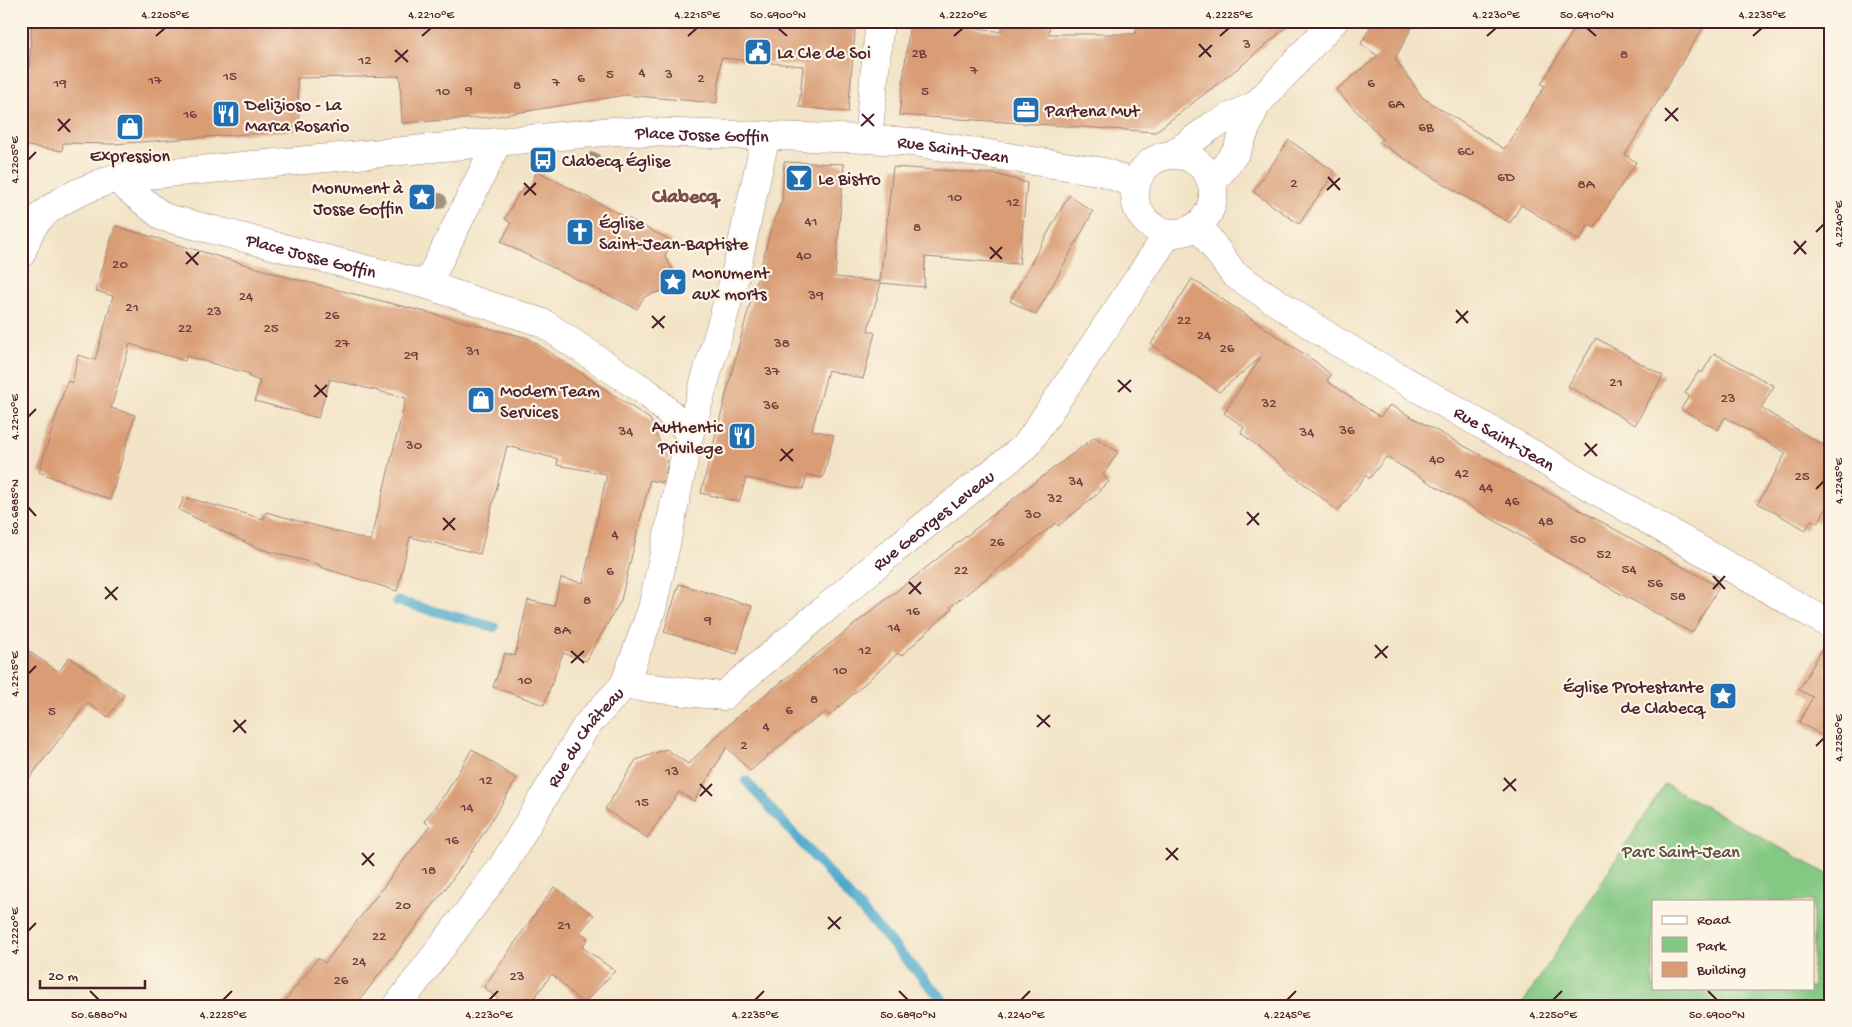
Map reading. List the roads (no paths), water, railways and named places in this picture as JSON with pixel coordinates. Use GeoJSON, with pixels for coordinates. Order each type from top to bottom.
{"type":"FeatureCollection","features":[{"type":"Feature","properties":{"kind":"street"},"geometry":{"type":"LineString","coordinates":[[868,139],[880,21]]}},
{"type":"Feature","properties":{"kind":"street"},"geometry":{"type":"LineString","coordinates":[[1213,182],[1236,152],[1256,105],[1334,21]]}},
{"type":"Feature","properties":{"kind":"street"},"geometry":{"type":"LineString","coordinates":[[1172,155],[1212,126],[1256,105]]}},
{"type":"Feature","properties":{"kind":"street","name":"Place Josse Goffin"},"geometry":{"type":"LineString","coordinates":[[614,131],[766,135],[734,280],[690,432],[649,394],[543,323],[427,285],[163,217],[115,178],[497,144],[614,131]]}},
{"type":"Feature","properties":{"kind":"street","name":"Rue Saint-Jean"},"geometry":{"type":"LineString","coordinates":[[766,135],[912,142],[1104,172],[1136,185]]}},
{"type":"Feature","properties":{"kind":"street"},"geometry":{"type":"LineString","coordinates":[[427,285],[497,144]]}},
{"type":"Feature","properties":{"kind":"street"},"geometry":{"type":"LineString","coordinates":[[1172,155],[1191,158],[1203,166],[1213,182],[1214,203],[1208,216],[1199,226],[1182,234],[1168,234],[1148,224],[1139,213],[1135,200],[1136,185],[1147,165],[1158,158],[1172,155]]}},
{"type":"Feature","properties":{"kind":"street"},"geometry":{"type":"LineString","coordinates":[[21,254],[27,219],[54,207],[84,189],[115,178]]}},
{"type":"Feature","properties":{"kind":"street","name":"Rue Saint-Jean"},"geometry":{"type":"LineString","coordinates":[[1199,226],[1234,274],[1332,339],[1831,625]]}},
{"type":"Feature","properties":{"kind":"street","name":"Rue Georges Leveau"},"geometry":{"type":"LineString","coordinates":[[624,685],[723,696],[894,550],[1026,446],[1168,234]]}},
{"type":"Feature","properties":{"kind":"street","name":"Rue du Château"},"geometry":{"type":"LineString","coordinates":[[397,1006],[502,867],[586,726],[624,685],[652,609],[690,432]]}},
{"type":"Feature","properties":{"kind":"waterway"},"geometry":{"type":"LineString","coordinates":[[397,601],[494,627]]}},
{"type":"Feature","properties":{"kind":"waterway"},"geometry":{"type":"LineString","coordinates":[[746,781],[948,1006]]}},
{"type":"Feature","properties":{"kind":"place","name":"La Cle de Soi"},"geometry":{"type":"Point","coordinates":[758,52]}},
{"type":"Feature","properties":{"kind":"place","name":"Partena Mut"},"geometry":{"type":"Point","coordinates":[1026,110]}},
{"type":"Feature","properties":{"kind":"place","name":"Delizioso - La Marca Rosario"},"geometry":{"type":"Point","coordinates":[226,114]}},
{"type":"Feature","properties":{"kind":"place","name":"Expression"},"geometry":{"type":"Point","coordinates":[130,127]}},
{"type":"Feature","properties":{"kind":"place","name":"Clabecq Église"},"geometry":{"type":"Point","coordinates":[543,160]}},
{"type":"Feature","properties":{"kind":"place","name":"Le Bistro"},"geometry":{"type":"Point","coordinates":[799,178]}},
{"type":"Feature","properties":{"kind":"place","name":"Monument à Josse Goffin"},"geometry":{"type":"Point","coordinates":[422,197]}},
{"type":"Feature","properties":{"kind":"place","name":"Église Saint-Jean-Baptiste"},"geometry":{"type":"Point","coordinates":[580,232]}},
{"type":"Feature","properties":{"kind":"place","name":"Monument aux morts"},"geometry":{"type":"Point","coordinates":[673,282]}},
{"type":"Feature","properties":{"kind":"place","name":"Modern Team Services"},"geometry":{"type":"Point","coordinates":[481,400]}},
{"type":"Feature","properties":{"kind":"place","name":"Authentic Privilege"},"geometry":{"type":"Point","coordinates":[742,436]}},
{"type":"Feature","properties":{"kind":"place","name":"Église Protestante de Clabecq"},"geometry":{"type":"Point","coordinates":[1723,696]}},
{"type":"Feature","properties":{"kind":"district","name":"Clabecq"},"geometry":{"type":"Point","coordinates":[685,195]}},
{"type":"Feature","properties":{"kind":"park label","name":"Parc Saint-Jean"},"geometry":{"type":"Point","coordinates":[1681,851]}}]}
